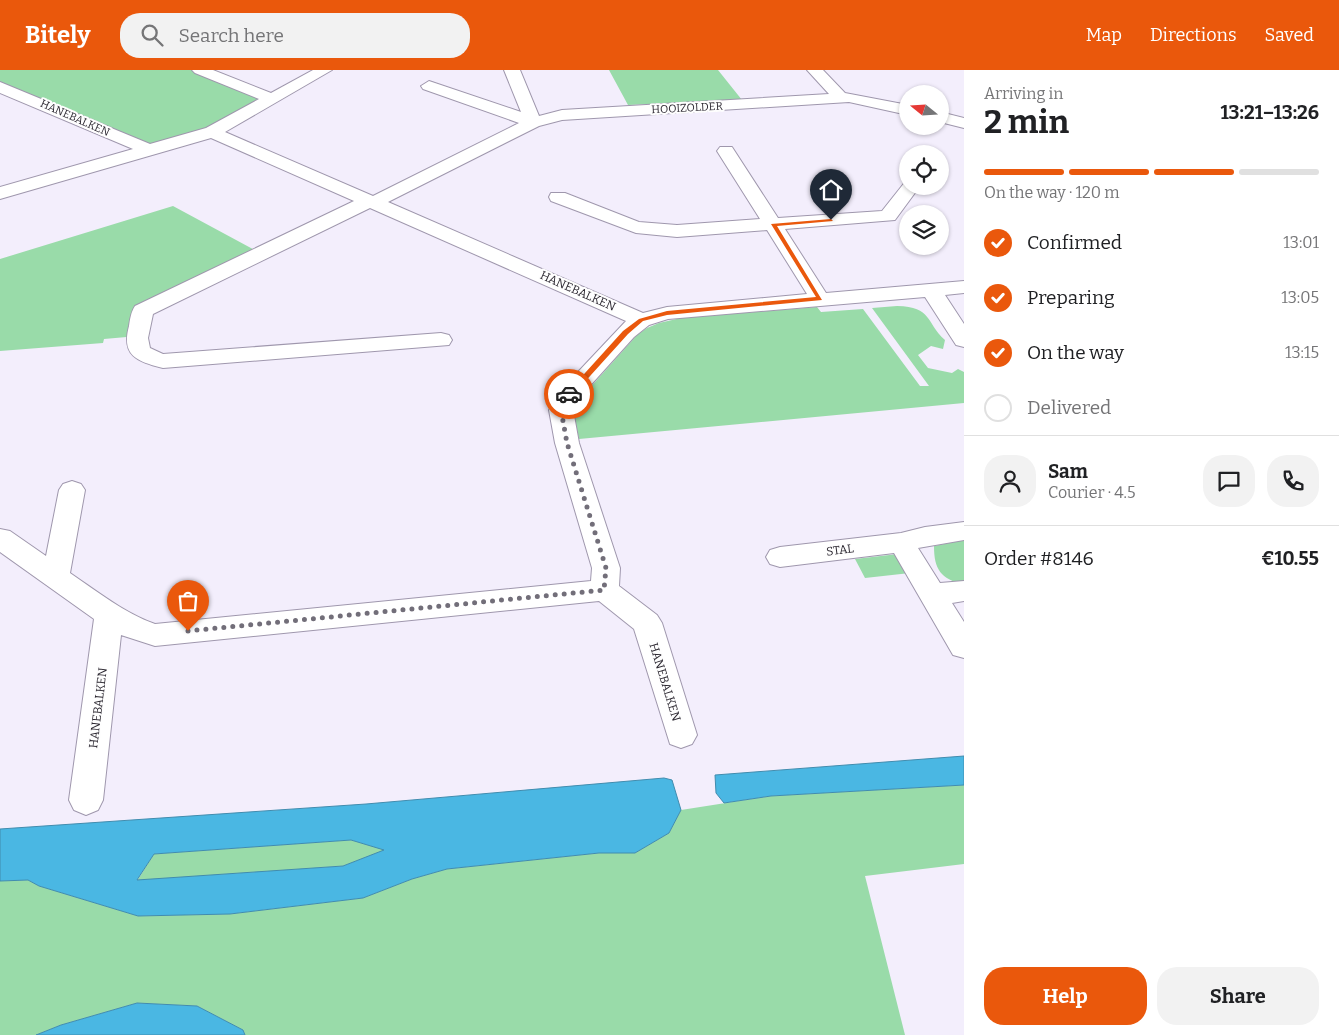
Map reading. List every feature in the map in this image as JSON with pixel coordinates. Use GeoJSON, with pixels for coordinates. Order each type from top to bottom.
{"type":"FeatureCollection","features":[{"type":"Feature","properties":{"kind":"street"},"geometry":{"type":"LineString","coordinates":[[200,70],[272,99]]}},
{"type":"Feature","properties":{"kind":"street"},"geometry":{"type":"LineString","coordinates":[[0,193],[212,132],[324,70]]}},
{"type":"Feature","properties":{"kind":"street"},"geometry":{"type":"LineString","coordinates":[[512,70],[533,122]]}},
{"type":"Feature","properties":{"kind":"street"},"geometry":{"type":"LineString","coordinates":[[815,70],[841,98]]}},
{"type":"Feature","properties":{"kind":"street"},"geometry":{"type":"LineString","coordinates":[[429,86],[533,122]]}},
{"type":"Feature","properties":{"kind":"street","name":"HANEBALKEN"},"geometry":{"type":"LineString","coordinates":[[0,87],[149,150]]}},
{"type":"Feature","properties":{"kind":"street","name":"HOOIZOLDER"},"geometry":{"type":"LineString","coordinates":[[371,202],[533,122],[562,115],[850,97],[899,108]]}},
{"type":"Feature","properties":{"kind":"street"},"geometry":{"type":"LineString","coordinates":[[949,119],[964,123]]}},
{"type":"Feature","properties":{"kind":"street","name":"HANEBALKEN"},"geometry":{"type":"LineString","coordinates":[[212,132],[641,320]]}},
{"type":"Feature","properties":{"kind":"street"},"geometry":{"type":"LineString","coordinates":[[726,152],[774,224],[820,299]]}},
{"type":"Feature","properties":{"kind":"street"},"geometry":{"type":"LineString","coordinates":[[558,197],[636,227],[677,231],[888,216],[904,195]]}},
{"type":"Feature","properties":{"kind":"street"},"geometry":{"type":"LineString","coordinates":[[371,202],[143,311],[137,340],[138,350],[144,356],[163,361],[441,340]]}},
{"type":"Feature","properties":{"kind":"street"},"geometry":{"type":"LineString","coordinates":[[0,538],[110,615],[128,626],[155,635],[604,590],[606,568],[567,443],[561,410],[569,395],[626,332],[641,320],[667,313],[964,287]]}},
{"type":"Feature","properties":{"kind":"street"},"geometry":{"type":"LineString","coordinates":[[931,290],[964,340]]}},
{"type":"Feature","properties":{"kind":"street"},"geometry":{"type":"LineString","coordinates":[[56,576],[72,490]]}},
{"type":"Feature","properties":{"kind":"street","name":"STAL"},"geometry":{"type":"LineString","coordinates":[[780,557],[901,543],[925,536],[964,531]]}},
{"type":"Feature","properties":{"kind":"street"},"geometry":{"type":"LineString","coordinates":[[901,543],[964,647]]}},
{"type":"Feature","properties":{"kind":"street","name":"HANEBALKEN"},"geometry":{"type":"LineString","coordinates":[[604,590],[647,623],[681,735]]}},
{"type":"Feature","properties":{"kind":"street"},"geometry":{"type":"LineString","coordinates":[[932,594],[964,590]]}},
{"type":"Feature","properties":{"kind":"street","name":"HANEBALKEN"},"geometry":{"type":"LineString","coordinates":[[86,800],[110,615]]}},
{"type":"Feature","properties":{"kind":"green space"},"geometry":{"type":"Polygon","coordinates":[[[0,70],[200,70],[271,99],[212,132],[148,149],[0,87],[0,70]]]}},
{"type":"Feature","properties":{"kind":"green space"},"geometry":{"type":"Polygon","coordinates":[[[609,70],[718,70],[742,100],[628,105],[609,70]]]}},
{"type":"Feature","properties":{"kind":"green space"},"geometry":{"type":"Polygon","coordinates":[[[173,206],[262,254],[143,311],[138,336],[104,339],[103,343],[0,351],[0,259],[173,206]]]}},
{"type":"Feature","properties":{"kind":"green space"},"geometry":{"type":"Polygon","coordinates":[[[817,307],[821,312],[863,309],[920,386],[929,386],[872,308],[909,307],[923,312],[945,340],[943,349],[931,346],[918,355],[928,368],[952,373],[958,369],[964,372],[964,403],[579,439],[574,416],[579,400],[637,335],[659,323],[681,318],[817,307]]]}},
{"type":"Feature","properties":{"kind":"green space"},"geometry":{"type":"Polygon","coordinates":[[[964,540],[963,585],[949,579],[940,572],[935,561],[934,546],[964,540]]]}},
{"type":"Feature","properties":{"kind":"green space"},"geometry":{"type":"Polygon","coordinates":[[[898,554],[910,573],[865,578],[855,559],[898,554]]]}},
{"type":"Feature","properties":{"kind":"green space"},"geometry":{"type":"Polygon","coordinates":[[[964,785],[964,864],[865,876],[905,1035],[245,1035],[243,1030],[197,1006],[137,1003],[61,1025],[36,1035],[0,1035],[0,881],[28,880],[39,886],[138,916],[230,914],[363,898],[412,879],[447,869],[599,853],[635,853],[669,833],[681,810],[771,796],[964,785]]]}},
{"type":"Feature","properties":{"kind":"green space"},"geometry":{"type":"Polygon","coordinates":[[[351,840],[385,850],[343,866],[137,881],[154,854],[351,840]]]}},
{"type":"Feature","properties":{"kind":"water"},"geometry":{"type":"Polygon","coordinates":[[[964,756],[964,785],[771,796],[724,803],[716,793],[715,775],[964,756]]]}},
{"type":"Feature","properties":{"kind":"water"},"geometry":{"type":"Polygon","coordinates":[[[664,778],[672,780],[681,810],[669,833],[635,853],[599,853],[447,869],[412,879],[363,898],[230,914],[138,916],[39,886],[28,880],[0,881],[0,829],[366,804],[664,778]],[[351,840],[154,854],[137,880],[343,866],[384,850],[351,840]]]}},
{"type":"Feature","properties":{"kind":"water"},"geometry":{"type":"Polygon","coordinates":[[[137,1003],[197,1006],[243,1030],[245,1035],[36,1035],[61,1025],[137,1003]]]}},
{"type":"Feature","properties":{"kind":"way so far"},"geometry":{"type":"LineString","coordinates":[[188,631],[604,590],[606,568],[567,443],[561,410],[569,394]]}},
{"type":"Feature","properties":{"kind":"route"},"geometry":{"type":"LineString","coordinates":[[569,394],[626,332],[641,320],[667,313],[820,299],[774,224],[831,220]]}}]}
